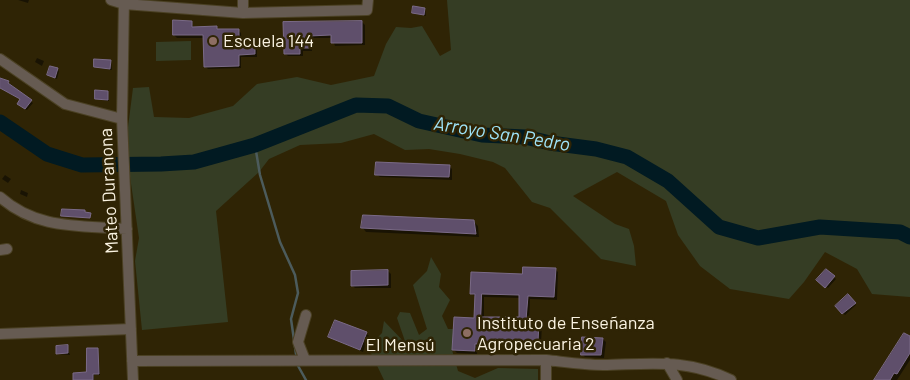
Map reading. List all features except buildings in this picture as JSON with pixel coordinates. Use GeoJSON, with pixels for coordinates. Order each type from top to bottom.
{"type":"FeatureCollection","features":[{"type":"Feature","properties":{"kind":"street"},"geometry":{"type":"LineString","coordinates":[[111,0],[243,13],[368,5]]}},
{"type":"Feature","properties":{"kind":"street"},"geometry":{"type":"LineString","coordinates":[[243,0],[243,13]]}},
{"type":"Feature","properties":{"kind":"street","name":"Mateo Duranona"},"geometry":{"type":"LineString","coordinates":[[124,2],[122,119],[133,380]]}},
{"type":"Feature","properties":{"kind":"street"},"geometry":{"type":"LineString","coordinates":[[0,59],[65,104],[122,119]]}},
{"type":"Feature","properties":{"kind":"street"},"geometry":{"type":"LineString","coordinates":[[0,197],[10,206],[40,221],[127,229]]}},
{"type":"Feature","properties":{"kind":"street"},"geometry":{"type":"LineString","coordinates":[[305,360],[298,342],[306,315]]}},
{"type":"Feature","properties":{"kind":"street"},"geometry":{"type":"LineString","coordinates":[[0,334],[131,329]]}},
{"type":"Feature","properties":{"kind":"street"},"geometry":{"type":"LineString","coordinates":[[546,360],[546,380]]}},
{"type":"Feature","properties":{"kind":"street","name":"El Mensú"},"geometry":{"type":"LineString","coordinates":[[132,361],[546,360],[582,364],[666,363],[709,369],[731,380]]}},
{"type":"Feature","properties":{"kind":"street"},"geometry":{"type":"LineString","coordinates":[[666,363],[677,380]]}},
{"type":"Feature","properties":{"kind":"green space"},"geometry":{"type":"Polygon","coordinates":[[[447,0],[910,0],[910,297],[872,294],[857,269],[825,252],[804,282],[789,299],[730,289],[700,266],[678,235],[666,201],[617,172],[573,196],[615,224],[629,229],[634,246],[636,266],[601,259],[550,208],[532,202],[505,168],[493,162],[460,154],[429,149],[405,150],[374,134],[341,143],[300,145],[269,159],[259,172],[216,211],[228,322],[142,330],[135,261],[139,238],[128,163],[127,135],[133,88],[149,87],[154,117],[189,118],[233,106],[257,84],[297,77],[331,85],[374,76],[386,44],[396,27],[411,28],[422,26],[440,56],[451,50],[447,0]]]}},
{"type":"Feature","properties":{"kind":"green space"},"geometry":{"type":"Polygon","coordinates":[[[191,41],[191,60],[156,61],[156,42],[191,41]]]}},
{"type":"Feature","properties":{"kind":"green space"},"geometry":{"type":"Polygon","coordinates":[[[431,257],[441,274],[439,287],[450,300],[442,316],[448,329],[453,329],[452,350],[458,371],[475,378],[498,368],[538,369],[538,380],[384,380],[368,347],[382,333],[384,321],[406,344],[397,318],[400,312],[410,313],[419,335],[427,329],[413,285],[427,271],[431,257]]]}},
{"type":"Feature","properties":{"kind":"waterway","name":"Arroyo San Pedro"},"geometry":{"type":"LineString","coordinates":[[0,122],[47,154],[82,165],[161,164],[194,162],[255,145],[356,105],[388,106],[419,121],[482,135],[525,137],[550,143],[596,149],[627,157],[668,181],[719,227],[758,238],[820,227],[900,232],[910,237]]}},
{"type":"Feature","properties":{"kind":"waterway"},"geometry":{"type":"LineString","coordinates":[[255,145],[260,175],[280,242],[295,275],[298,293],[291,319],[296,354]]}},
{"type":"Feature","properties":{"kind":"waterway"},"geometry":{"type":"LineString","coordinates":[[297,364],[306,380]]}},
{"type":"Feature","properties":{"kind":"place","name":"Escuela 144"},"geometry":{"type":"Point","coordinates":[213,41]}},
{"type":"Feature","properties":{"kind":"place","name":"Instituto de Enseñanza Agropecuaria 2"},"geometry":{"type":"Point","coordinates":[467,333]}}]}
